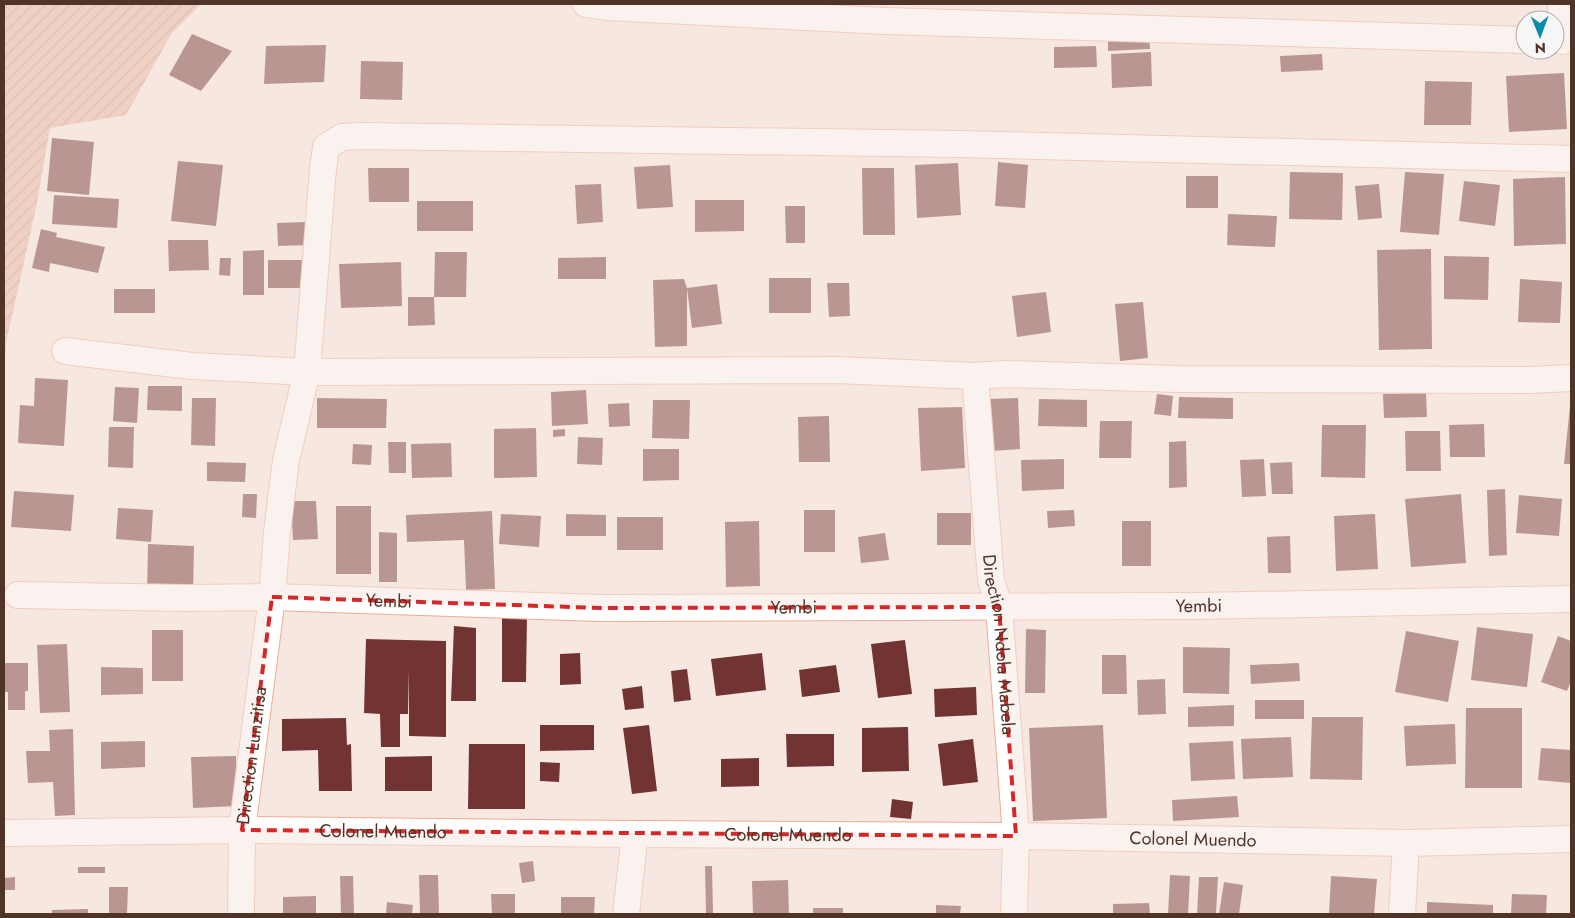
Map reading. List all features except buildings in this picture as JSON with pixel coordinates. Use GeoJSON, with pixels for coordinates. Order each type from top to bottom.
{"type":"FeatureCollection","features":[{"type":"Feature","properties":{"kind":"street"},"geometry":{"type":"LineString","coordinates":[[586,4],[608,7],[885,12],[1515,40]]}},
{"type":"Feature","properties":{"kind":"street","name":"Direction Lunzitisa"},"geometry":{"type":"LineString","coordinates":[[241,914],[242,830],[272,598],[277,532],[286,460],[307,372],[323,169],[326,147],[342,137],[960,144],[1571,159]]}},
{"type":"Feature","properties":{"kind":"street"},"geometry":{"type":"LineString","coordinates":[[65,351],[192,366],[307,372],[836,370],[975,376],[1004,374],[1179,379],[1532,380],[1571,378]]}},
{"type":"Feature","properties":{"kind":"street","name":"Direction Ndola Mabela"},"geometry":{"type":"LineString","coordinates":[[975,376],[991,580],[999,607],[1016,836],[1014,914]]}},
{"type":"Feature","properties":{"kind":"street","name":"Yembi"},"geometry":{"type":"LineString","coordinates":[[18,595],[272,598],[601,608],[1207,606],[1571,599]]}},
{"type":"Feature","properties":{"kind":"street","name":"Colonel Muendo"},"geometry":{"type":"LineString","coordinates":[[4,833],[242,830],[1016,836],[1406,842],[1571,839]]}},
{"type":"Feature","properties":{"kind":"street"},"geometry":{"type":"LineString","coordinates":[[626,914],[635,834]]}},
{"type":"Feature","properties":{"kind":"street"},"geometry":{"type":"LineString","coordinates":[[1402,914],[1406,842]]}},
{"type":"Feature","properties":{"kind":"highlighted area"},"geometry":{"type":"Polygon","coordinates":[[[272,597],[601,608],[999,607],[1016,836],[242,830],[272,597]]]}},
{"type":"Feature","properties":{"kind":"shaded area"},"geometry":{"type":"Polygon","coordinates":[[[4,4],[201,4],[172,33],[126,115],[50,128],[36,208],[6,343],[4,376],[4,4]]]}}]}
